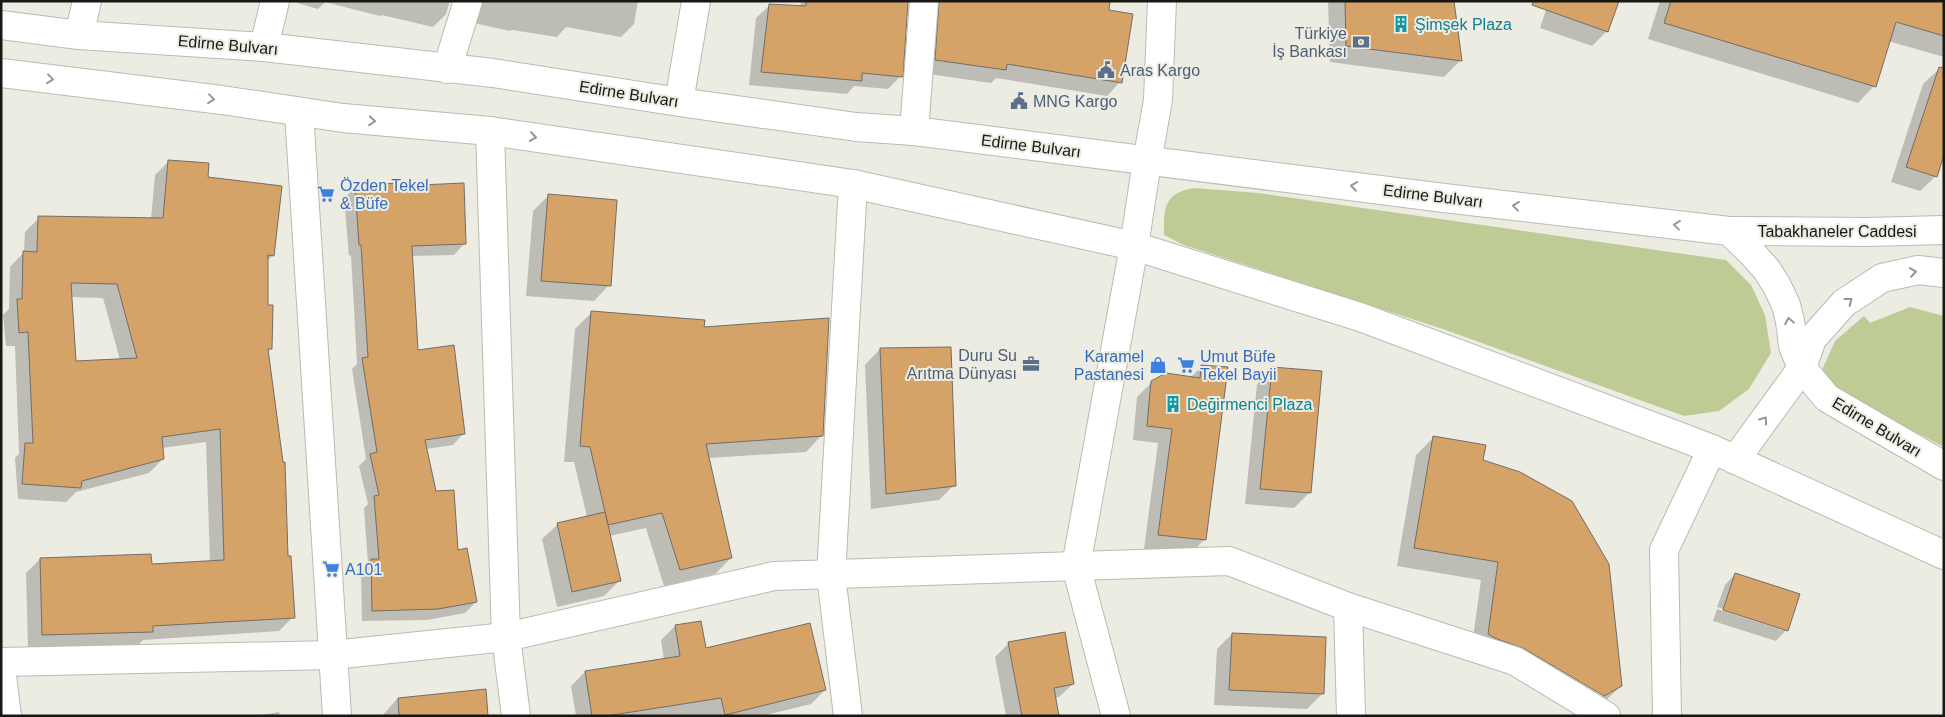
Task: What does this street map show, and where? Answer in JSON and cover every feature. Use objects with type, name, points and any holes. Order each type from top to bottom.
[{"type":"main road","points":[[79,36],[87,1]]},
{"type":"main road","points":[[264,47],[275,1]]},
{"type":"main road","points":[[448,69],[468,1]]},
{"type":"main road","points":[[679,102],[696,1]]},
{"type":"main road","points":[[914,131],[924,1]]},
{"type":"main road","points":[[1116,716],[1076,566],[1134,246],[1158,100],[1162,1]]},
{"type":"main road","name":"Edirne Bulvarı","points":[[1,25],[79,36],[264,47],[493,73],[856,127],[914,131],[1147,162],[1190,165],[1444,198],[1729,231],[1750,251],[1777,286],[1786,305],[1793,346],[1802,368],[1827,398],[1944,466]]},
{"type":"main road","points":[[1,73],[222,100],[343,118],[490,131],[853,184],[1134,246],[1360,317],[1724,454],[1944,555]]},
{"type":"main road","points":[[299,112],[337,716]]},
{"type":"main road","points":[[490,131],[506,637],[516,716]]},
{"type":"main road","points":[[848,716],[831,574],[853,184]]},
{"type":"main road","name":"Tabakhaneler Caddesi","points":[[1729,231],[1884,232],[1944,230]]},
{"type":"main road","points":[[1882,278],[1887,266],[1889,248],[1884,232]]},
{"type":"main road","points":[[1666,716],[1664,550],[1724,454],[1802,368],[1812,339],[1844,303],[1882,278],[1918,270],[1944,274]]},
{"type":"main road","points":[[1,662],[332,655],[506,637],[774,576],[1229,561],[1348,607],[1515,662],[1606,716]]},
{"type":"main road","points":[[1348,607],[1351,716]]},
{"type":"main road","points":[[1,668],[7,716]]},
{"type":"green space","points":[[1194,188],[1258,193],[1726,260],[1751,285],[1765,315],[1771,353],[1749,389],[1719,411],[1684,416],[1443,329],[1184,245],[1164,235],[1165,210],[1171,198],[1176,194]]},
{"type":"green space","points":[[1910,307],[1944,316],[1944,447],[1817,381],[1835,341],[1864,316],[1870,323]]},
{"type":"building","points":[[806,1],[908,1],[903,77],[862,73],[862,81],[761,72],[769,4],[806,6]]},
{"type":"building","points":[[939,1],[1110,1],[1109,10],[1133,14],[1122,83],[1007,64],[1006,70],[935,60]]},
{"type":"building","name":"Şimşek Plaza","points":[[1345,1],[1454,1],[1462,61],[1346,46]]},
{"type":"building","points":[[1533,1],[1619,1],[1608,32],[1532,5]]},
{"type":"building","points":[[1671,1],[1944,1],[1944,36],[1896,22],[1876,87],[1664,23]]},
{"type":"building","points":[[1939,67],[1944,68],[1944,155],[1937,177],[1906,167]]},
{"type":"building","points":[[168,160],[209,163],[208,177],[282,186],[274,256],[268,255],[268,305],[273,305],[272,349],[268,349],[283,462],[285,462],[288,556],[291,556],[295,618],[153,626],[153,632],[42,635],[40,558],[151,554],[152,564],[224,560],[220,429],[162,437],[164,459],[82,481],[81,488],[22,484],[25,443],[33,443],[28,332],[19,333],[17,299],[22,299],[23,251],[37,252],[38,216],[163,218]],"holes":[[[71,283],[117,284],[137,358],[76,361]]]},
{"type":"building","points":[[397,183],[397,186],[464,183],[466,244],[412,246],[418,350],[454,345],[465,434],[425,440],[436,491],[454,490],[458,550],[467,548],[477,602],[438,609],[372,611],[371,559],[379,559],[374,496],[379,495],[370,454],[377,452],[362,358],[368,357],[361,245],[359,245],[355,186]]},
{"type":"building","points":[[548,194],[617,200],[611,286],[541,281]]},
{"type":"building","points":[[591,311],[705,320],[704,327],[829,318],[823,436],[706,444],[732,558],[680,570],[662,513],[608,525],[590,447],[580,446]]},
{"type":"building","points":[[951,347],[956,486],[886,494],[880,348]]},
{"type":"building","points":[[1201,365],[1228,367],[1206,540],[1158,535],[1172,429],[1147,426],[1151,381],[1166,373],[1200,378]]},
{"type":"building","points":[[1272,367],[1322,371],[1311,493],[1260,489]]},
{"type":"building","points":[[1433,436],[1486,445],[1483,460],[1520,472],[1572,501],[1609,564],[1622,686],[1604,696],[1523,648],[1488,634],[1498,562],[1414,548]]},
{"type":"building","points":[[605,512],[621,581],[572,592],[557,523]]},
{"type":"building","points":[[1735,573],[1800,594],[1788,631],[1723,610]]},
{"type":"building","points":[[701,621],[706,648],[810,623],[826,690],[725,715],[721,698],[606,716],[592,716],[585,671],[680,656],[675,625]]},
{"type":"building","points":[[1065,632],[1074,684],[1054,688],[1059,716],[1022,716],[1008,642]]},
{"type":"building","points":[[1232,633],[1326,637],[1324,694],[1229,690]]},
{"type":"building","points":[[486,689],[488,716],[399,716],[398,698]]},
{"type":"place","name":"Şimşek Plaza","points":[[1401,24]]},
{"type":"place","name":"Türkiye İş Bankası","points":[[1361,42]]},
{"type":"place","name":"Aras Kargo","points":[[1106,70]]},
{"type":"place","name":"MNG Kargo","points":[[1019,101]]},
{"type":"place","name":"Özden Tekel & Büfe","points":[[326,194]]},
{"type":"place","name":"Duru Su Arıtma Dünyası","points":[[1031,364]]},
{"type":"place","name":"Karamel Pastanesi","points":[[1158,365]]},
{"type":"place","name":"Umut Büfe Tekel Bayii","points":[[1186,365]]},
{"type":"place","name":"Değirmenci Plaza","points":[[1173,404]]},
{"type":"place","name":"A101","points":[[331,569]]}]
